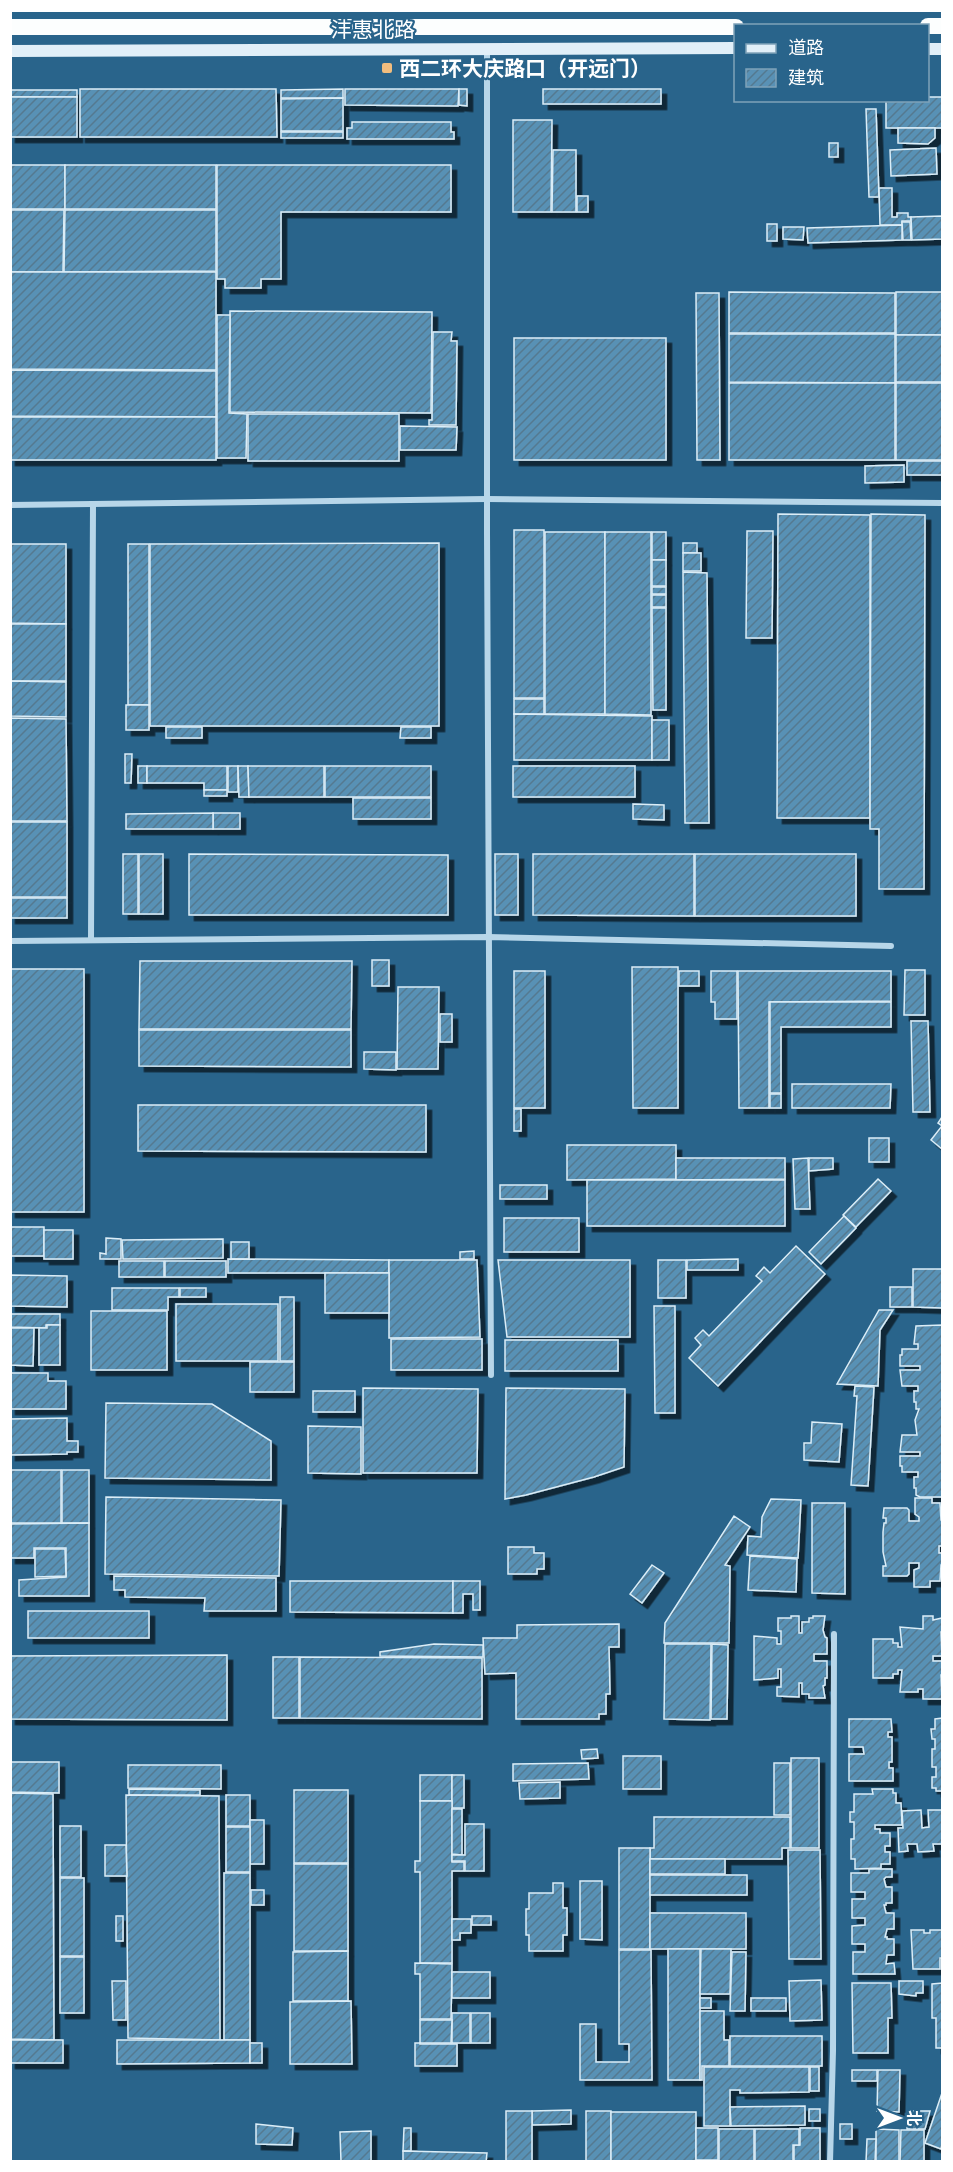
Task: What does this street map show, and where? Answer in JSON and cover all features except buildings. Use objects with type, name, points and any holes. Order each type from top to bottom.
[{"type":"highway","points":[[10,27],[734,27]]},
{"type":"main road","name":"沣惠北路","points":[[10,51],[734,48]]},
{"type":"street","points":[[487,49],[486,499],[491,1375]]},
{"type":"street","points":[[10,505],[486,499],[942,503]]},
{"type":"street","points":[[92,940],[93,504]]},
{"type":"street","points":[[10,941],[488,937],[891,946]]},
{"type":"street","points":[[830,2162],[833,2051],[834,1634]]},
{"type":"place","name":"西二环大庆路口（开远门）","points":[[387,68]]}]
